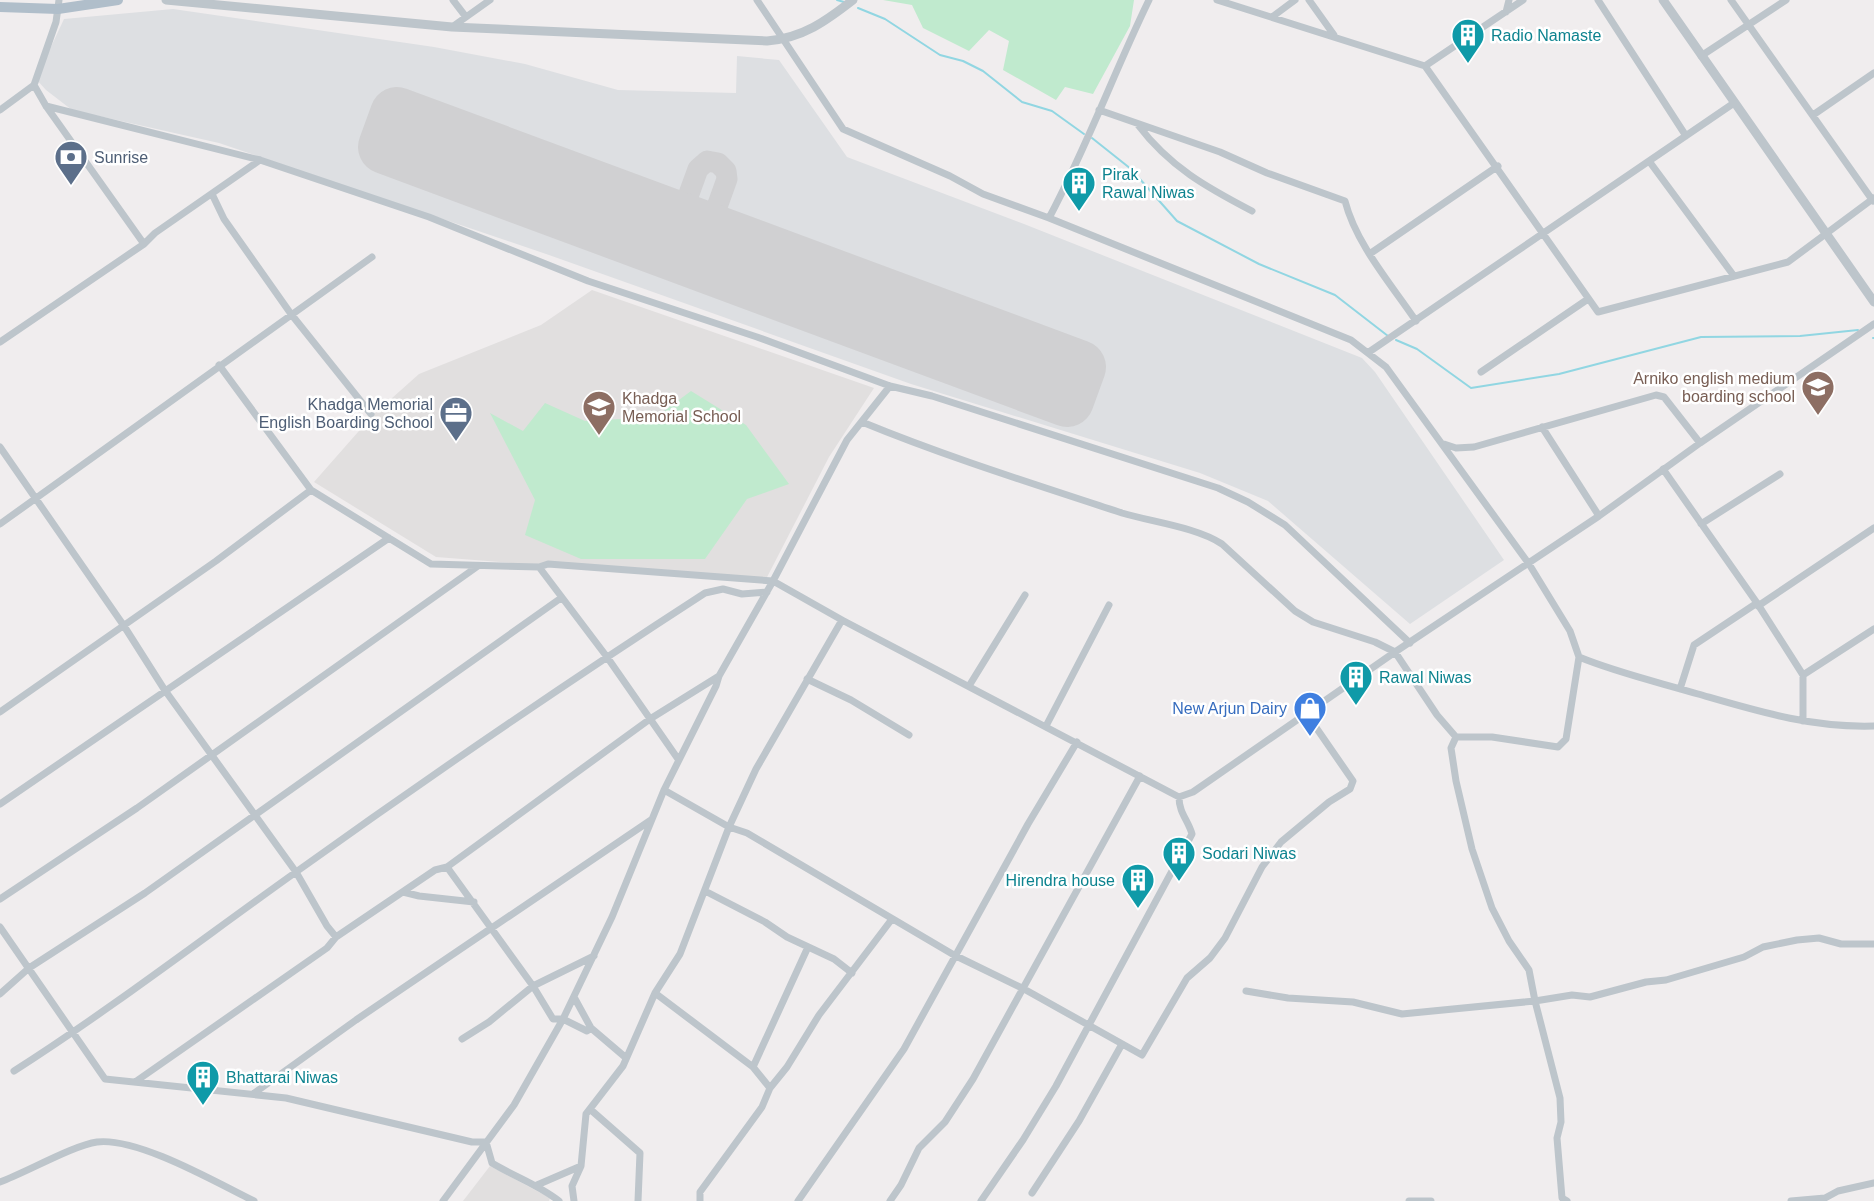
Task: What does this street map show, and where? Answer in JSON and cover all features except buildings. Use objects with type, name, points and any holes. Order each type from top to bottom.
[{"type":"main road","points":[[0,7],[118,0]]},
{"type":"street","points":[[166,0],[452,27],[767,41],[786,40],[814,28],[831,19],[849,3]]},
{"type":"street","points":[[453,0],[466,16]]},
{"type":"street","points":[[452,27],[490,0]]},
{"type":"street","points":[[757,0],[786,40],[843,129],[950,176],[983,194],[1049,218],[1350,340],[1369,352],[1386,368],[1444,444],[1529,564],[1570,632],[1579,657],[1566,739],[1558,747],[1492,737],[1456,737],[1437,715],[1395,652],[1375,642],[1313,622],[1295,611],[1222,544],[1211,537],[1156,524],[939,453],[862,422]]},
{"type":"street","points":[[1049,218],[1075,168],[1149,0]]},
{"type":"street","points":[[1217,0],[1334,35],[1425,66],[1498,166],[1598,312],[1788,262],[1873,200],[1731,0]]},
{"type":"street","points":[[1272,17],[1295,0]]},
{"type":"street","points":[[1309,0],[1334,35]]},
{"type":"street","points":[[1506,12],[1509,0]]},
{"type":"street","points":[[1425,66],[1523,0]]},
{"type":"street","points":[[1598,0],[1686,135]]},
{"type":"street","points":[[1663,0],[1874,302]]},
{"type":"street","points":[[1701,56],[1786,0]]},
{"type":"street","points":[[0,110],[34,85],[58,5]]},
{"type":"street","points":[[1813,115],[1874,73]]},
{"type":"street","points":[[34,85],[144,244]]},
{"type":"street","points":[[1369,352],[1734,103]]},
{"type":"street","points":[[46,105],[260,160],[429,217],[588,281],[757,337],[890,386],[932,396],[1179,474],[1248,502],[1285,525],[1410,643]]},
{"type":"street","points":[[1099,110],[1346,201],[1349,216],[1416,321]]},
{"type":"street","points":[[1137,123],[1177,166],[1207,189],[1252,211]]},
{"type":"street","points":[[0,342],[144,244],[155,233],[260,160]]},
{"type":"street","points":[[1649,161],[1734,276]]},
{"type":"street","points":[[1371,253],[1498,166]]},
{"type":"street","points":[[212,194],[224,219],[291,314],[371,414]]},
{"type":"street","points":[[0,524],[372,257]]},
{"type":"street","points":[[1481,372],[1588,299]]},
{"type":"street","points":[[219,365],[311,490],[431,564],[538,567],[548,564],[615,567],[773,581],[842,620],[1179,797],[1193,792],[1395,652],[1529,564],[1874,324]]},
{"type":"street","points":[[443,1201],[514,1105],[563,1019],[580,980],[594,956],[664,790],[716,686],[718,676],[773,581],[847,440],[890,386]]},
{"type":"street","points":[[1444,444],[1456,448],[1474,447],[1656,395],[1664,397],[1700,443]]},
{"type":"street","points":[[1542,427],[1599,516]]},
{"type":"street","points":[[0,447],[124,626],[164,689],[296,872],[327,926],[336,937]]},
{"type":"street","points":[[1663,469],[1803,675],[1803,721]]},
{"type":"street","points":[[1701,524],[1780,474]]},
{"type":"street","points":[[0,712],[124,626],[311,490]]},
{"type":"street","points":[[1680,689],[1694,645],[1874,528]]},
{"type":"street","points":[[0,804],[164,689],[389,538]]},
{"type":"street","points":[[0,900],[137,808],[478,566]]},
{"type":"street","points":[[538,567],[607,657],[678,759]]},
{"type":"street","points":[[14,1071],[73,1033],[296,872],[607,657],[713,589],[741,594],[766,592]]},
{"type":"street","points":[[969,686],[1025,595]]},
{"type":"street","points":[[0,994],[29,968],[145,893],[561,598]]},
{"type":"street","points":[[1046,726],[1109,605]]},
{"type":"street","points":[[574,1201],[572,1186],[581,1166],[586,1114],[623,1066],[655,993],[680,954],[729,827],[756,769],[842,620]]},
{"type":"street","points":[[1803,675],[1874,629]]},
{"type":"street","points":[[1579,657],[1639,679],[1803,721],[1834,727],[1874,726]]},
{"type":"street","points":[[135,1082],[327,948],[336,937],[435,870],[447,867],[650,719],[718,676]]},
{"type":"street","points":[[807,678],[909,735]]},
{"type":"street","points":[[664,790],[729,827],[747,833],[954,955],[1024,989],[1142,1055],[1187,978],[1210,958],[1225,938],[1262,867],[1281,842],[1329,802],[1350,789],[1353,782],[1306,713]]},
{"type":"street","points":[[1456,737],[1451,748],[1456,781],[1472,849],[1492,908],[1509,941],[1529,970],[1560,1098],[1561,1122],[1557,1138],[1563,1200]]},
{"type":"street","points":[[798,1201],[904,1049],[937,992],[954,955],[1050,785],[1077,742]]},
{"type":"street","points":[[890,1201],[919,1148],[945,1122],[973,1078],[1140,776]]},
{"type":"street","points":[[981,1201],[1023,1140],[1192,834],[1190,824],[1179,810],[1179,797]]},
{"type":"street","points":[[252,1095],[356,1020],[492,930],[651,820]]},
{"type":"street","points":[[447,867],[533,986],[553,1018],[563,1019],[587,1031],[591,1028]]},
{"type":"street","points":[[705,891],[834,959],[852,973]]},
{"type":"street","points":[[403,892],[474,902]]},
{"type":"street","points":[[700,1201],[700,1192],[762,1107],[770,1088],[787,1066],[819,1015],[892,919]]},
{"type":"street","points":[[0,927],[105,1079],[286,1098],[472,1142],[486,1142]]},
{"type":"street","points":[[1245,991],[1288,998],[1353,1002],[1402,1014],[1535,1001],[1572,995],[1590,997],[1646,982],[1666,980],[1744,957],[1763,947],[1797,940],[1819,938],[1841,945],[1874,944]]},
{"type":"street","points":[[753,1067],[808,947]]},
{"type":"street","points":[[462,1039],[489,1022],[533,986],[594,956]]},
{"type":"street","points":[[655,993],[753,1067],[770,1088]]},
{"type":"street","points":[[574,997],[591,1028],[625,1057]]},
{"type":"street","points":[[1032,1193],[1079,1121],[1122,1044]]},
{"type":"street","points":[[591,1110],[640,1153],[638,1201]]},
{"type":"street","points":[[0,1182],[97,1142],[120,1144],[165,1157],[254,1201]]},
{"type":"street","points":[[486,1142],[492,1163],[512,1176],[537,1185],[559,1201]]},
{"type":"street","points":[[537,1185],[581,1166]]},
{"type":"street","points":[[1791,1201],[1825,1198],[1838,1191],[1874,1183]]},
{"type":"street","points":[[1409,1201],[1431,1201]]},
{"type":"shaded area","points":[[173,9],[434,47],[525,64],[618,90],[736,93],[737,56],[779,60],[847,157],[1024,224],[1362,358],[1375,372],[1504,560],[1410,624],[1268,501],[1200,473],[911,384],[549,255],[219,143],[72,110],[46,90],[36,79],[64,19]]},
{"type":"shaded area","name":"Khadga Memorial School","points":[[592,290],[874,388],[829,457],[764,583],[436,557],[314,482],[373,415],[419,374],[541,325]]},
{"type":"shaded area","points":[[490,1166],[550,1198],[549,1201],[463,1201]]},
{"type":"green space","points":[[883,0],[1134,0],[1130,26],[1093,94],[1065,87],[1056,100],[1003,70],[1009,41],[989,30],[969,51],[923,28],[912,5]]},
{"type":"green space","points":[[691,391],[746,425],[789,484],[747,499],[705,559],[581,559],[525,535],[535,500],[490,413],[523,431],[545,403],[585,421],[656,417]]},
{"type":"waterway","points":[[837,0],[844,2]]},
{"type":"waterway","points":[[858,8],[885,19],[940,55],[963,61],[983,71],[1022,102],[1052,111],[1084,134]]},
{"type":"waterway","points":[[1092,138],[1131,169],[1177,221],[1259,264],[1335,295],[1388,336]]},
{"type":"waterway","points":[[1396,340],[1417,349],[1471,388],[1559,374],[1701,337],[1800,336],[1858,330]]},
{"type":"taxiway","points":[[674,235],[698,169],[707,161],[718,163],[726,171],[727,179],[703,246]]},
{"type":"runway","points":[[397,114],[1079,367],[1067,400],[385,147],[397,114]]},
{"type":"place","name":"Radio Namaste","points":[[1468,64]]},
{"type":"place","name":"Sunrise","points":[[71,186]]},
{"type":"place","name":"Pirak Rawal Niwas","points":[[1079,212]]},
{"type":"place","name":"Arniko english medium boarding school","points":[[1818,416]]},
{"type":"place","name":"Khadga Memorial School","points":[[599,436]]},
{"type":"place","name":"Khadga Memorial English Boarding School","points":[[456,442]]},
{"type":"place","name":"Rawal Niwas","points":[[1356,706]]},
{"type":"place","name":"New Arjun Dairy","points":[[1310,737]]},
{"type":"place","name":"Sodari Niwas","points":[[1179,882]]},
{"type":"place","name":"Hirendra house","points":[[1138,909]]},
{"type":"place","name":"Bhattarai Niwas","points":[[203,1106]]}]
